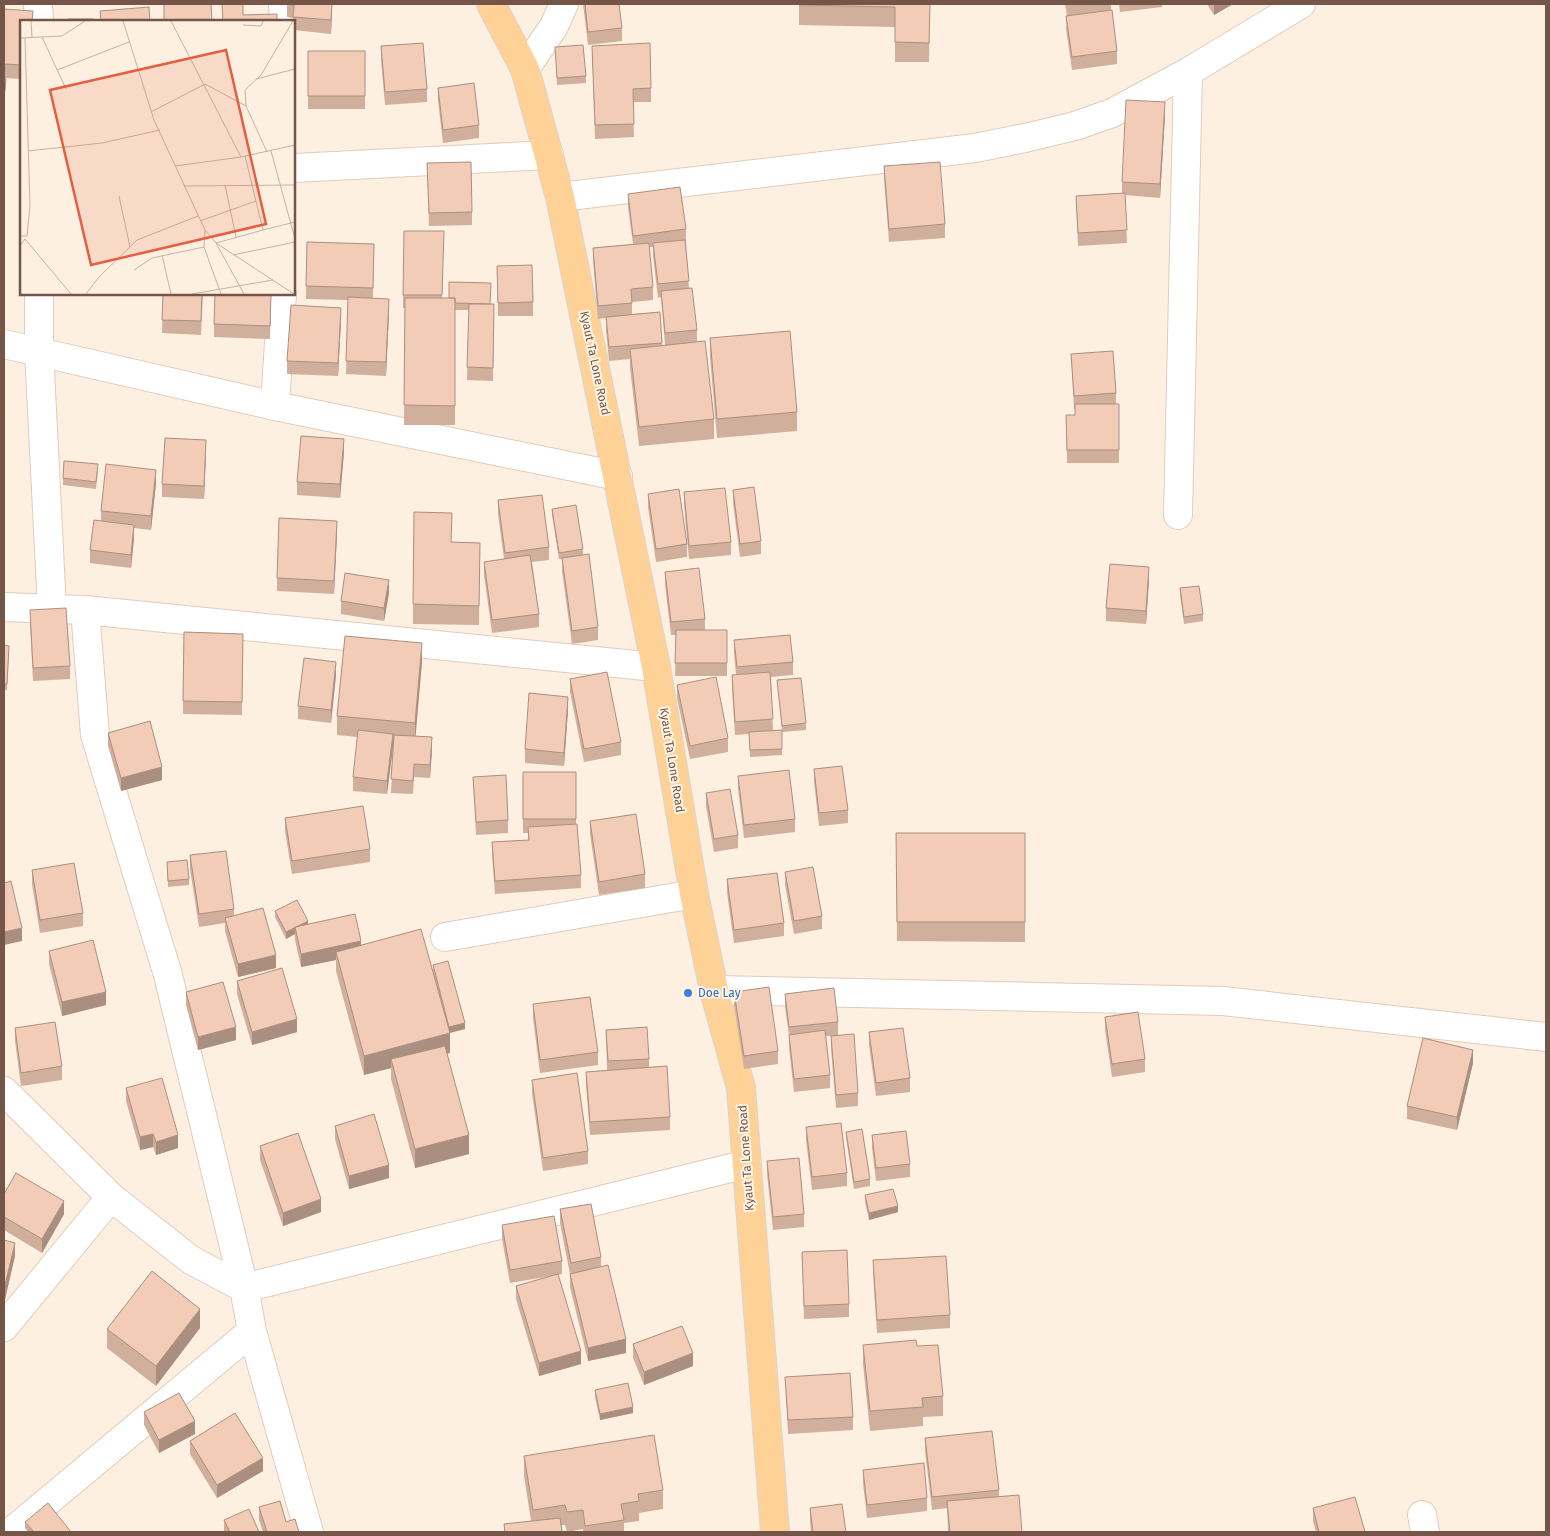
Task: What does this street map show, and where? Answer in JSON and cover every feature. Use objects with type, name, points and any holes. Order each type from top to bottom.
[{"type":"main road","name":"Kyaut Ta Lone Road","points":[[491,4],[525,69],[560,197],[656,667],[694,894],[714,990],[741,1088],[775,1532]]},
{"type":"street","points":[[38,4],[38,20]]},
{"type":"street","points":[[284,4],[284,20]]},
{"type":"street","points":[[525,69],[554,26],[564,4]]},
{"type":"street","points":[[560,197],[975,148],[1075,126],[1112,113],[1188,72],[1302,4]]},
{"type":"street","points":[[1178,515],[1188,72]]},
{"type":"street","points":[[295,168],[549,155]]},
{"type":"street","points":[[39,295],[39,351],[52,609]]},
{"type":"street","points":[[276,406],[282,295]]},
{"type":"street","points":[[4,344],[276,406],[618,476]]},
{"type":"street","points":[[4,607],[85,610],[656,667]]},
{"type":"street","points":[[85,610],[95,735],[168,975],[244,1288],[252,1331],[309,1532]]},
{"type":"street","points":[[445,937],[694,894]]},
{"type":"street","points":[[714,990],[1223,1001],[1546,1037]]},
{"type":"street","points":[[4,1091],[111,1197],[192,1260],[244,1288],[747,1164]]},
{"type":"street","points":[[4,1327],[111,1197]]},
{"type":"street","points":[[11,1532],[252,1331]]},
{"type":"building","points":[[164,4],[211,4],[212,20],[164,20]]},
{"type":"building","points":[[222,4],[243,4],[243,15],[277,14],[277,20],[223,20]]},
{"type":"building","points":[[287,4],[332,4],[331,20],[293,17],[294,5]]},
{"type":"building","points":[[585,4],[619,4],[622,28],[588,32]]},
{"type":"building","points":[[799,4],[930,4],[929,43],[895,42],[895,7]]},
{"type":"building","points":[[149,7],[150,20],[101,20],[100,11]]},
{"type":"building","points":[[4,9],[33,11],[32,20],[20,20],[20,65],[4,64]]},
{"type":"building","points":[[1112,10],[1117,51],[1072,57],[1066,16]]},
{"type":"building","points":[[68,19],[93,19],[93,20]]},
{"type":"building","points":[[423,43],[427,89],[385,92],[381,46]]},
{"type":"building","points":[[650,43],[651,88],[633,89],[634,124],[595,125],[592,46]]},
{"type":"building","points":[[583,45],[586,76],[557,78],[555,47]]},
{"type":"building","points":[[308,51],[365,51],[365,96],[308,96]]},
{"type":"building","points":[[4,78],[6,79],[4,94]]},
{"type":"building","points":[[474,83],[479,125],[443,130],[438,88]]},
{"type":"building","points":[[1126,100],[1165,102],[1160,184],[1122,182]]},
{"type":"building","points":[[471,162],[472,212],[429,213],[427,163]]},
{"type":"building","points":[[940,162],[945,224],[889,229],[884,166]]},
{"type":"building","points":[[680,187],[686,229],[633,236],[628,194]]},
{"type":"building","points":[[1125,193],[1127,230],[1078,233],[1076,196]]},
{"type":"building","points":[[404,231],[444,231],[442,295],[403,295]]},
{"type":"building","points":[[685,240],[689,281],[658,284],[653,243]]},
{"type":"building","points":[[307,242],[374,244],[373,288],[306,286]]},
{"type":"building","points":[[649,243],[653,287],[631,289],[632,303],[598,306],[593,248]]},
{"type":"building","points":[[532,265],[533,302],[498,303],[497,266]]},
{"type":"building","points":[[449,282],[491,283],[490,304],[455,303],[455,298],[449,298]]},
{"type":"building","points":[[692,288],[697,330],[665,333],[661,291]]},
{"type":"building","points":[[163,295],[202,295],[201,321],[162,320]]},
{"type":"building","points":[[215,295],[271,295],[270,326],[214,324]]},
{"type":"building","points":[[348,297],[389,299],[386,362],[346,361]]},
{"type":"building","points":[[405,298],[455,298],[455,406],[404,405]]},
{"type":"building","points":[[469,304],[494,304],[493,368],[467,367]]},
{"type":"building","points":[[291,305],[341,308],[338,363],[287,361]]},
{"type":"building","points":[[660,312],[662,343],[609,347],[606,317]]},
{"type":"building","points":[[790,331],[797,412],[717,419],[710,338]]},
{"type":"building","points":[[705,341],[714,419],[639,427],[630,349]]},
{"type":"building","points":[[1113,351],[1116,393],[1074,396],[1071,354]]},
{"type":"building","points":[[1075,404],[1119,404],[1119,450],[1067,450],[1066,415],[1075,415]]},
{"type":"building","points":[[301,436],[344,439],[340,484],[297,482]]},
{"type":"building","points":[[165,438],[206,440],[204,486],[162,484]]},
{"type":"building","points":[[64,461],[98,464],[96,482],[63,478]]},
{"type":"building","points":[[106,464],[156,470],[151,516],[101,511]]},
{"type":"building","points":[[754,487],[761,541],[740,544],[733,490]]},
{"type":"building","points":[[725,488],[731,542],[689,546],[684,492]]},
{"type":"building","points":[[679,489],[687,544],[656,549],[648,494]]},
{"type":"building","points":[[542,495],[549,547],[505,553],[498,500]]},
{"type":"building","points":[[576,505],[583,549],[559,553],[552,509]]},
{"type":"building","points":[[414,512],[452,513],[451,542],[480,543],[479,606],[413,604]]},
{"type":"building","points":[[279,518],[337,521],[334,581],[277,578]]},
{"type":"building","points":[[94,520],[134,525],[131,555],[90,550]]},
{"type":"building","points":[[589,554],[598,627],[572,631],[562,558]]},
{"type":"building","points":[[530,555],[539,614],[492,620],[484,562]]},
{"type":"building","points":[[1110,564],[1149,567],[1146,611],[1106,608]]},
{"type":"building","points":[[699,568],[705,619],[671,622],[665,572]]},
{"type":"building","points":[[345,573],[389,580],[384,608],[341,601]]},
{"type":"building","points":[[1199,586],[1203,614],[1184,617],[1180,588]]},
{"type":"building","points":[[66,608],[70,666],[33,668],[30,610]]},
{"type":"building","points":[[676,630],[727,630],[727,663],[675,663]]},
{"type":"building","points":[[184,632],[243,634],[242,702],[183,701]]},
{"type":"building","points":[[790,635],[793,662],[737,667],[734,640]]},
{"type":"building","points":[[345,636],[422,643],[415,723],[337,716]]},
{"type":"building","points":[[4,645],[9,646],[7,684],[4,684]]},
{"type":"building","points":[[304,658],[336,662],[331,710],[298,706]]},
{"type":"building","points":[[607,672],[621,742],[584,749],[570,679]]},
{"type":"building","points":[[770,672],[773,719],[735,722],[732,675]]},
{"type":"building","points":[[716,677],[728,738],[690,746],[677,685]]},
{"type":"building","points":[[801,678],[806,723],[782,726],[777,680]]},
{"type":"building","points":[[529,693],[568,697],[564,753],[525,749]]},
{"type":"building","points":[[150,721],[162,767],[121,778],[108,733]]},
{"type":"building","points":[[358,730],[393,734],[387,781],[353,777]]},
{"type":"building","points":[[782,730],[782,749],[750,750],[749,732]]},
{"type":"building","points":[[394,735],[432,737],[430,765],[414,764],[413,781],[391,779]]},
{"type":"building","points":[[842,766],[848,810],[819,813],[814,769]]},
{"type":"building","points":[[789,770],[795,819],[744,825],[738,776]]},
{"type":"building","points":[[523,772],[576,772],[576,819],[523,819]]},
{"type":"building","points":[[506,775],[508,820],[476,822],[473,777]]},
{"type":"building","points":[[730,789],[738,835],[714,839],[706,793]]},
{"type":"building","points":[[363,806],[370,849],[292,861],[285,818]]},
{"type":"building","points":[[636,814],[645,874],[599,882],[590,821]]},
{"type":"building","points":[[577,824],[581,875],[495,881],[492,842],[529,840],[528,827]]},
{"type":"building","points":[[896,833],[1025,833],[1025,922],[897,922]]},
{"type":"building","points":[[226,851],[234,909],[199,914],[190,855]]},
{"type":"building","points":[[187,860],[189,879],[168,881],[167,862]]},
{"type":"building","points":[[74,863],[83,913],[40,920],[32,870]]},
{"type":"building","points":[[813,867],[822,916],[794,921],[785,872]]},
{"type":"building","points":[[777,873],[784,923],[734,930],[727,879]]},
{"type":"building","points":[[11,881],[22,928],[4,932],[4,883]]},
{"type":"building","points":[[297,900],[308,921],[286,932],[275,911]]},
{"type":"building","points":[[263,908],[276,955],[238,964],[225,918]]},
{"type":"building","points":[[355,914],[361,941],[301,954],[295,927]]},
{"type":"building","points":[[421,929],[450,1033],[364,1056],[336,952]]},
{"type":"building","points":[[93,940],[106,992],[62,1002],[49,951]]},
{"type":"building","points":[[448,961],[465,1023],[449,1027],[433,965]]},
{"type":"building","points":[[282,968],[297,1019],[252,1032],[237,981]]},
{"type":"building","points":[[223,982],[236,1027],[198,1037],[186,992]]},
{"type":"building","points":[[769,987],[778,1051],[744,1056],[734,992]]},
{"type":"building","points":[[834,988],[838,1022],[789,1027],[785,994]]},
{"type":"building","points":[[590,997],[598,1052],[540,1060],[533,1004]]},
{"type":"building","points":[[1138,1012],[1145,1059],[1112,1064],[1105,1017]]},
{"type":"building","points":[[55,1022],[62,1066],[21,1073],[15,1028]]},
{"type":"building","points":[[647,1027],[649,1059],[608,1061],[606,1030]]},
{"type":"building","points":[[903,1028],[910,1078],[876,1083],[869,1032]]},
{"type":"building","points":[[825,1030],[830,1075],[794,1079],[789,1035]]},
{"type":"building","points":[[854,1034],[858,1093],[836,1095],[831,1036]]},
{"type":"building","points":[[1423,1038],[1473,1050],[1457,1117],[1407,1106]]},
{"type":"building","points":[[445,1046],[469,1135],[415,1149],[391,1059]]},
{"type":"building","points":[[667,1066],[670,1117],[590,1122],[586,1072]]},
{"type":"building","points":[[577,1073],[588,1151],[543,1158],[532,1080]]},
{"type":"building","points":[[162,1078],[178,1135],[156,1142],[153,1134],[140,1137],[126,1088]]},
{"type":"building","points":[[374,1114],[389,1165],[349,1176],[335,1126]]},
{"type":"building","points":[[841,1123],[847,1173],[812,1177],[806,1127]]},
{"type":"building","points":[[862,1129],[870,1179],[854,1182],[846,1132]]},
{"type":"building","points":[[906,1131],[910,1164],[876,1168],[872,1135]]},
{"type":"building","points":[[298,1133],[321,1199],[283,1213],[260,1146]]},
{"type":"building","points":[[799,1158],[804,1214],[773,1217],[767,1161]]},
{"type":"building","points":[[16,1173],[64,1201],[42,1239],[4,1217],[4,1194]]},
{"type":"building","points":[[893,1189],[898,1206],[869,1213],[865,1195]]},
{"type":"building","points":[[591,1204],[601,1257],[571,1263],[560,1209]]},
{"type":"building","points":[[554,1216],[562,1261],[510,1270],[502,1225]]},
{"type":"building","points":[[4,1240],[15,1243],[5,1285],[4,1285]]},
{"type":"building","points":[[847,1250],[849,1304],[804,1306],[802,1252]]},
{"type":"building","points":[[946,1256],[950,1315],[877,1320],[873,1260]]},
{"type":"building","points":[[608,1265],[626,1339],[588,1348],[570,1274]]},
{"type":"building","points":[[152,1271],[200,1309],[156,1366],[107,1329]]},
{"type":"building","points":[[558,1274],[581,1351],[539,1363],[516,1286]]},
{"type":"building","points":[[682,1326],[693,1353],[644,1372],[633,1344]]},
{"type":"building","points":[[916,1340],[917,1346],[938,1345],[943,1396],[922,1398],[923,1407],[870,1411],[863,1345]]},
{"type":"building","points":[[850,1373],[853,1417],[788,1420],[785,1377]]},
{"type":"building","points":[[628,1383],[633,1407],[600,1414],[595,1390]]},
{"type":"building","points":[[179,1393],[195,1421],[159,1440],[144,1412]]},
{"type":"building","points":[[235,1413],[263,1458],[217,1485],[190,1441]]},
{"type":"building","points":[[992,1431],[999,1490],[932,1497],[925,1438]]},
{"type":"building","points":[[654,1435],[663,1490],[638,1494],[639,1501],[621,1504],[624,1520],[585,1526],[583,1510],[567,1512],[565,1505],[533,1510],[524,1456]]},
{"type":"building","points":[[924,1463],[927,1498],[867,1505],[863,1470]]},
{"type":"building","points":[[1019,1495],[1022,1532],[950,1532],[947,1501]]},
{"type":"building","points":[[1355,1497],[1365,1532],[1319,1532],[1313,1508]]},
{"type":"building","points":[[280,1501],[286,1522],[295,1519],[299,1532],[267,1532],[259,1507]]},
{"type":"building","points":[[48,1503],[71,1532],[34,1532],[25,1522]]},
{"type":"building","points":[[842,1504],[846,1532],[813,1532],[810,1508]]},
{"type":"building","points":[[249,1509],[259,1532],[230,1532],[224,1520]]},
{"type":"building","points":[[560,1518],[562,1532],[505,1532],[504,1524]]},
{"type":"place","name":"Doe Lay","points":[[688,993]]}]
